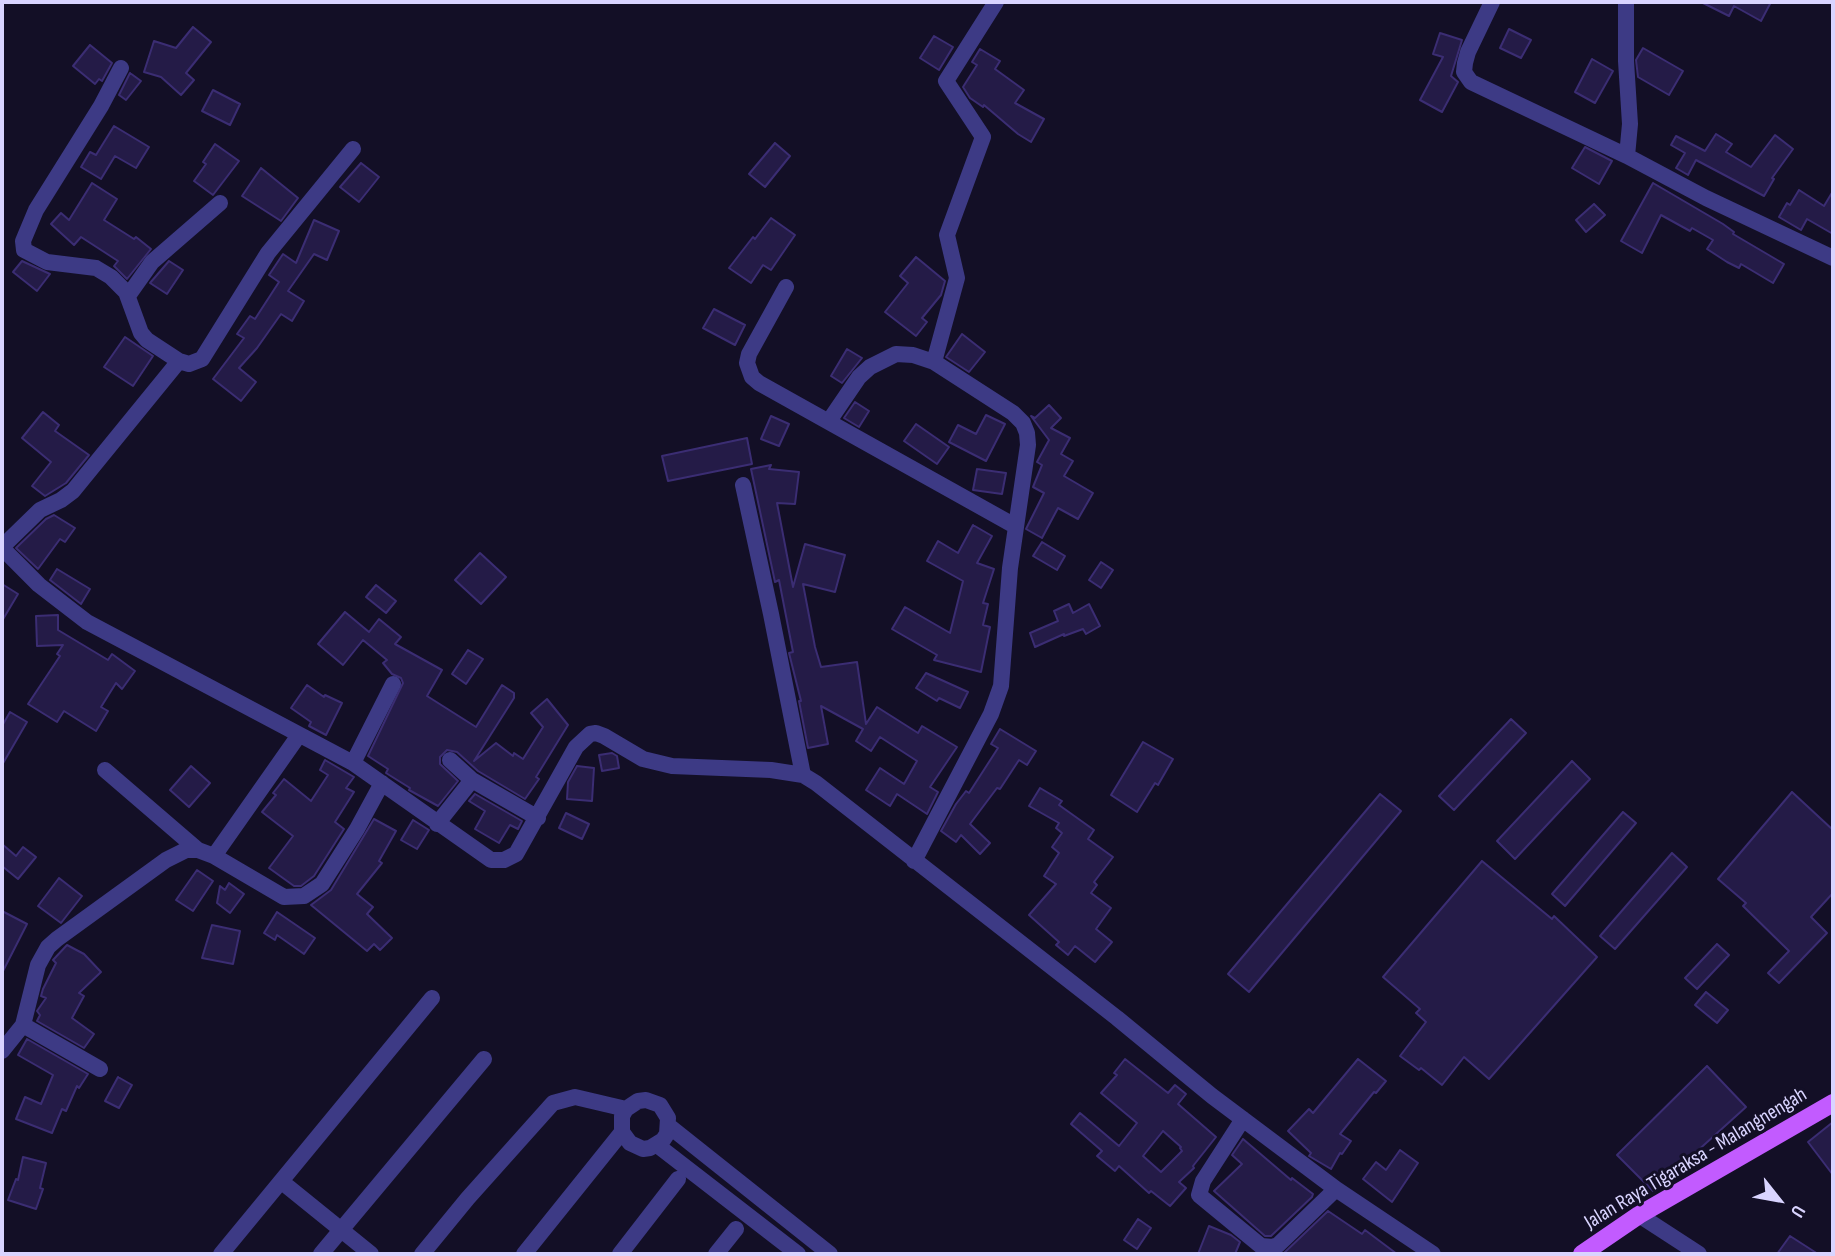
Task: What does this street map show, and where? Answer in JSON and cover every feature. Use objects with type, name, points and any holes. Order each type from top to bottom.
[{"type":"main road","name":"Jalan Raya Tigaraksa - Malangnengah","points":[[1582,1254],[1639,1215],[1833,1104]]},
{"type":"street","points":[[934,362],[957,278],[947,235],[983,136],[946,81],[996,2]]},
{"type":"street","points":[[1492,2],[1468,52],[1464,72],[1471,82],[1833,258]]},
{"type":"street","points":[[1626,2],[1630,124],[1627,156]]},
{"type":"street","points":[[121,68],[36,209],[23,241],[24,250],[47,262],[96,268],[111,277],[128,296],[141,333],[179,361],[189,364],[202,359],[268,253],[353,149]]},
{"type":"street","points":[[128,296],[152,262],[220,203]]},
{"type":"street","points":[[786,287],[749,354],[748,371],[759,383],[1016,526]]},
{"type":"street","points":[[828,421],[859,377],[881,360],[896,354],[913,355],[934,362],[1013,413],[1023,423],[1028,446],[1010,568],[1001,686],[976,744],[914,861]]},
{"type":"street","points":[[179,361],[73,491],[40,510],[2,547],[39,585],[87,622],[353,764],[491,860],[512,858],[516,854],[576,747],[590,734],[604,736],[643,759],[664,764],[803,775],[1118,1018],[1212,1096],[1336,1189],[1433,1254]]},
{"type":"street","points":[[743,485],[803,775]]},
{"type":"street","points":[[353,764],[393,684]]},
{"type":"street","points":[[206,853],[299,735]]},
{"type":"street","points":[[450,760],[472,780],[538,818]]},
{"type":"street","points":[[105,771],[206,853],[284,897],[304,896],[322,884],[382,783]]},
{"type":"street","points":[[438,824],[472,780]]},
{"type":"street","points":[[2,1051],[23,1026],[38,965],[48,947],[176,853],[186,850],[206,853]]},
{"type":"street","points":[[220,1254],[432,998]]},
{"type":"street","points":[[23,1026],[100,1069]]},
{"type":"street","points":[[321,1254],[484,1059]]},
{"type":"street","points":[[422,1254],[553,1103],[575,1097],[626,1109]]},
{"type":"street","points":[[638,1101],[654,1102],[666,1111],[669,1126],[667,1134],[657,1145],[650,1148],[636,1147],[622,1132],[621,1124],[626,1109],[638,1101]]},
{"type":"street","points":[[1243,1119],[1203,1181],[1199,1195],[1261,1246],[1278,1245],[1336,1189]]},
{"type":"street","points":[[669,1126],[830,1254]]},
{"type":"street","points":[[524,1254],[622,1132]]},
{"type":"street","points":[[657,1145],[798,1254]]},
{"type":"street","points":[[620,1254],[677,1180]]},
{"type":"street","points":[[282,1182],[372,1254]]},
{"type":"street","points":[[1639,1215],[1699,1254]]},
{"type":"street","points":[[716,1254],[736,1229]]},
{"type":"building","points":[[1701,2],[1771,2],[1761,21],[1734,6],[1729,16]]},
{"type":"building","points":[[193,27],[211,42],[186,73],[194,80],[181,95],[161,77],[144,72],[154,41],[176,48]]},
{"type":"building","points":[[1509,29],[1531,40],[1521,58],[1500,48]]},
{"type":"building","points":[[1440,33],[1462,40],[1451,76],[1458,82],[1442,112],[1420,100],[1443,57],[1433,54]]},
{"type":"building","points":[[934,36],[953,47],[939,70],[920,58]]},
{"type":"building","points":[[90,45],[112,63],[102,81],[99,79],[95,84],[73,66]]},
{"type":"building","points":[[1643,48],[1683,71],[1669,95],[1638,77],[1636,60]]},
{"type":"building","points":[[980,49],[1000,61],[995,69],[1024,90],[1015,103],[1044,119],[1031,142],[984,105],[983,107],[970,98],[963,87],[977,65],[972,62]]},
{"type":"building","points":[[1592,59],[1613,71],[1595,103],[1575,92]]},
{"type":"building","points":[[130,73],[141,81],[126,100],[119,95]]},
{"type":"building","points":[[213,90],[240,104],[230,125],[202,111]]},
{"type":"building","points":[[114,126],[149,147],[136,168],[115,156],[101,179],[81,167],[90,152],[96,155]]},
{"type":"building","points":[[1716,134],[1732,144],[1726,152],[1751,167],[1775,135],[1793,149],[1772,178],[1774,179],[1764,196],[1696,160],[1688,175],[1676,168],[1685,153],[1671,145],[1676,136],[1705,151]]},
{"type":"building","points":[[775,143],[790,156],[765,187],[749,174]]},
{"type":"building","points":[[215,144],[239,161],[213,195],[194,181]]},
{"type":"building","points":[[1585,147],[1612,161],[1599,184],[1572,168]]},
{"type":"building","points":[[361,163],[379,177],[359,202],[340,187]]},
{"type":"building","points":[[261,168],[298,198],[281,221],[242,196]]},
{"type":"building","points":[[92,183],[117,199],[104,220],[134,239],[136,237],[151,249],[127,279],[114,266],[118,261],[81,237],[74,245],[51,224],[61,213],[69,220]]},
{"type":"building","points":[[1653,183],[1784,264],[1773,283],[1741,264],[1739,268],[1727,262],[1707,249],[1713,240],[1661,215],[1642,253],[1621,241]]},
{"type":"building","points":[[1799,190],[1824,206],[1833,191],[1833,234],[1807,219],[1801,230],[1779,217]]},
{"type":"building","points":[[1594,204],[1605,215],[1586,232],[1576,220]]},
{"type":"building","points":[[771,218],[795,235],[771,270],[763,265],[751,283],[729,268]]},
{"type":"building","points":[[314,220],[339,231],[327,260],[314,254],[288,291],[304,301],[292,321],[281,314],[239,368],[256,382],[241,401],[213,379],[244,338],[237,334],[250,316],[255,319],[279,282],[269,275],[283,254],[296,263]]},
{"type":"building","points":[[916,257],[945,281],[941,295],[922,318],[927,322],[916,336],[885,312],[908,283],[900,276]]},
{"type":"building","points":[[22,261],[50,274],[37,291],[13,272]]},
{"type":"building","points":[[169,261],[183,270],[167,294],[150,283]]},
{"type":"building","points":[[714,309],[745,325],[735,345],[703,328]]},
{"type":"building","points":[[962,334],[985,352],[969,372],[946,357]]},
{"type":"building","points":[[125,337],[153,356],[133,386],[104,367]]},
{"type":"building","points":[[847,349],[862,358],[842,383],[831,376]]},
{"type":"building","points":[[855,402],[869,411],[859,427],[844,418]]},
{"type":"building","points":[[1049,405],[1061,418],[1051,428],[1070,438],[1061,454],[1073,461],[1064,476],[1093,493],[1078,519],[1058,508],[1042,538],[1026,529],[1044,493],[1033,487],[1042,465],[1037,462],[1049,440],[1031,416],[1035,418]]},
{"type":"building","points":[[43,412],[59,425],[55,431],[89,455],[66,483],[45,496],[32,486],[51,462],[22,438]]},
{"type":"building","points":[[986,415],[1005,424],[986,461],[949,442],[958,425],[976,434]]},
{"type":"building","points":[[771,416],[789,424],[779,446],[761,439]]},
{"type":"building","points":[[916,424],[949,447],[937,464],[904,441]]},
{"type":"building","points":[[747,438],[752,464],[668,481],[662,456]]},
{"type":"building","points":[[771,465],[769,469],[799,472],[795,504],[777,503],[793,587],[805,544],[845,555],[835,592],[803,584],[821,667],[857,662],[866,724],[877,707],[918,733],[922,726],[957,747],[930,787],[938,792],[927,814],[897,794],[890,806],[866,790],[880,768],[904,784],[917,761],[880,737],[871,751],[856,741],[863,729],[821,706],[828,744],[808,748],[801,701],[789,653],[793,652],[779,580],[775,582],[751,469]]},
{"type":"building","points":[[977,469],[1006,473],[1002,494],[973,490]]},
{"type":"building","points":[[54,515],[75,528],[65,542],[60,539],[38,569],[16,548],[46,519]]},
{"type":"building","points":[[973,525],[992,536],[977,563],[994,569],[983,603],[988,604],[983,625],[990,627],[981,672],[934,660],[937,655],[892,629],[905,607],[950,633],[963,581],[927,561],[938,541],[958,553]]},
{"type":"building","points":[[1042,542],[1065,556],[1057,570],[1033,556]]},
{"type":"building","points":[[480,553],[506,577],[481,604],[455,580]]},
{"type":"building","points":[[1101,562],[1113,570],[1101,588],[1089,580]]},
{"type":"building","points":[[57,569],[90,589],[81,604],[50,580]]},
{"type":"building","points":[[2,584],[18,594],[2,621]]},
{"type":"building","points":[[376,585],[396,601],[386,613],[366,597]]},
{"type":"building","points":[[1069,604],[1073,613],[1089,604],[1100,626],[1086,634],[1083,629],[1064,634],[1035,647],[1030,633],[1058,621],[1054,611]]},
{"type":"building","points":[[345,612],[369,632],[379,619],[401,637],[395,644],[442,670],[427,696],[476,727],[502,685],[514,693],[514,698],[474,761],[496,743],[513,756],[514,753],[523,759],[543,727],[531,713],[547,699],[568,725],[525,799],[478,771],[457,752],[447,750],[440,757],[440,764],[458,781],[438,806],[409,790],[410,788],[386,773],[388,769],[368,756],[403,683],[401,678],[392,674],[383,663],[387,660],[363,640],[343,665],[318,644]]},
{"type":"building","points":[[58,615],[58,630],[108,660],[112,654],[135,671],[122,689],[116,683],[101,707],[108,711],[96,731],[64,711],[57,722],[28,704],[60,656],[57,654],[63,645],[37,646],[36,616]]},
{"type":"building","points":[[468,650],[483,659],[466,684],[452,674]]},
{"type":"building","points":[[926,673],[968,692],[960,708],[939,698],[937,701],[916,688]]},
{"type":"building","points":[[307,685],[324,697],[325,695],[342,703],[326,735],[309,726],[311,722],[291,708]]},
{"type":"building","points":[[10,712],[27,722],[2,765],[2,726]]},
{"type":"building","points":[[1511,719],[1526,733],[1454,810],[1439,796]]},
{"type":"building","points":[[1000,729],[1036,751],[1027,765],[1019,760],[1000,789],[997,788],[970,824],[990,843],[980,854],[961,835],[956,842],[941,831],[956,804],[966,791],[969,793],[998,748],[991,744]]},
{"type":"building","points":[[1143,742],[1173,759],[1158,785],[1155,783],[1137,812],[1111,795]]},
{"type":"building","points":[[612,753],[617,756],[619,768],[602,771],[599,755]]},
{"type":"building","points":[[325,760],[354,777],[346,788],[354,792],[335,822],[344,829],[314,876],[301,886],[294,886],[269,868],[293,836],[262,812],[276,795],[273,793],[284,779],[311,801],[328,775],[320,770]]},
{"type":"building","points":[[1572,761],[1590,779],[1515,859],[1497,841]]},
{"type":"building","points":[[191,766],[210,783],[189,807],[170,790]]},
{"type":"building","points":[[577,766],[594,768],[592,801],[567,799],[568,782]]},
{"type":"building","points":[[1040,788],[1062,801],[1059,805],[1094,830],[1088,839],[1113,857],[1094,882],[1097,885],[1091,893],[1111,908],[1096,929],[1112,942],[1095,962],[1075,946],[1068,955],[1056,945],[1059,942],[1029,915],[1056,884],[1044,876],[1059,853],[1052,847],[1062,833],[1056,828],[1059,823],[1029,806]]},
{"type":"building","points":[[1792,792],[1833,830],[1833,893],[1811,917],[1827,933],[1779,983],[1768,973],[1789,951],[1743,906],[1746,903],[1718,879]]},
{"type":"building","points":[[475,794],[522,821],[518,829],[510,825],[499,843],[475,829],[485,811],[469,801]]},
{"type":"building","points":[[1380,794],[1401,811],[1249,992],[1228,974]]},
{"type":"building","points":[[1623,812],[1636,823],[1565,906],[1552,894]]},
{"type":"building","points":[[566,813],[589,824],[582,839],[559,828]]},
{"type":"building","points":[[374,819],[396,831],[379,861],[382,863],[357,894],[373,907],[367,914],[392,938],[380,950],[374,944],[367,951],[311,905],[331,890]]},
{"type":"building","points":[[413,820],[429,830],[417,849],[401,840]]},
{"type":"building","points":[[2,844],[16,856],[23,847],[36,857],[18,879],[2,866]]},
{"type":"building","points":[[1672,853],[1687,867],[1615,949],[1600,936]]},
{"type":"building","points":[[1482,861],[1552,919],[1554,916],[1597,957],[1489,1079],[1464,1057],[1442,1085],[1400,1056],[1426,1022],[1416,1013],[1420,1009],[1383,977]]},
{"type":"building","points":[[197,870],[213,881],[193,911],[176,900]]},
{"type":"building","points":[[59,878],[82,896],[61,923],[38,906]]},
{"type":"building","points":[[229,883],[244,894],[230,913],[217,903],[220,886],[225,890]]},
{"type":"building","points":[[2,911],[27,924],[2,973]]},
{"type":"building","points":[[277,912],[315,938],[304,954],[277,935],[275,940],[264,933]]},
{"type":"building","points":[[212,925],[240,931],[233,964],[202,958]]},
{"type":"building","points":[[1717,944],[1729,955],[1697,989],[1685,978]]},
{"type":"building","points":[[67,945],[84,954],[101,972],[79,993],[84,996],[72,1018],[94,1034],[84,1048],[37,1021],[40,1015],[37,1011],[46,998],[41,996],[43,989],[56,963],[53,960]]},
{"type":"building","points":[[1706,992],[1728,1010],[1717,1023],[1695,1005]]},
{"type":"building","points":[[27,1039],[88,1074],[79,1088],[77,1086],[66,1111],[62,1109],[52,1133],[16,1119],[25,1097],[41,1104],[53,1075],[18,1055]]},
{"type":"building","points":[[1125,1059],[1168,1093],[1175,1085],[1186,1094],[1178,1104],[1216,1137],[1194,1168],[1179,1182],[1186,1188],[1170,1206],[1151,1191],[1149,1193],[1119,1166],[1115,1171],[1097,1156],[1102,1151],[1071,1124],[1080,1113],[1119,1146],[1137,1123],[1101,1093],[1117,1075],[1114,1073]],"holes":[[[1163,1131],[1182,1151],[1161,1172],[1143,1156]]]},
{"type":"building","points":[[1358,1059],[1386,1081],[1340,1134],[1351,1141],[1331,1169],[1309,1156],[1311,1153],[1288,1131],[1309,1109],[1313,1113]]},
{"type":"building","points":[[1707,1066],[1746,1107],[1653,1191],[1617,1155]]},
{"type":"building","points":[[118,1077],[132,1085],[119,1108],[105,1101]]},
{"type":"building","points":[[1833,1122],[1833,1175],[1808,1142]]},
{"type":"building","points":[[1243,1139],[1291,1180],[1292,1178],[1313,1194],[1271,1236],[1265,1236],[1214,1191],[1242,1164],[1232,1155]]},
{"type":"building","points":[[1400,1150],[1418,1163],[1392,1202],[1363,1179],[1376,1162],[1386,1170]]},
{"type":"building","points":[[23,1157],[46,1163],[40,1188],[43,1189],[36,1209],[8,1200],[16,1179],[18,1180]]},
{"type":"building","points":[[1328,1211],[1362,1234],[1365,1230],[1397,1254],[1283,1254]]},
{"type":"building","points":[[1138,1219],[1151,1228],[1137,1249],[1124,1240]]},
{"type":"building","points":[[1209,1226],[1240,1242],[1235,1254],[1198,1254]]},
{"type":"building","points":[[1790,1236],[1818,1254],[1777,1254]]}]
